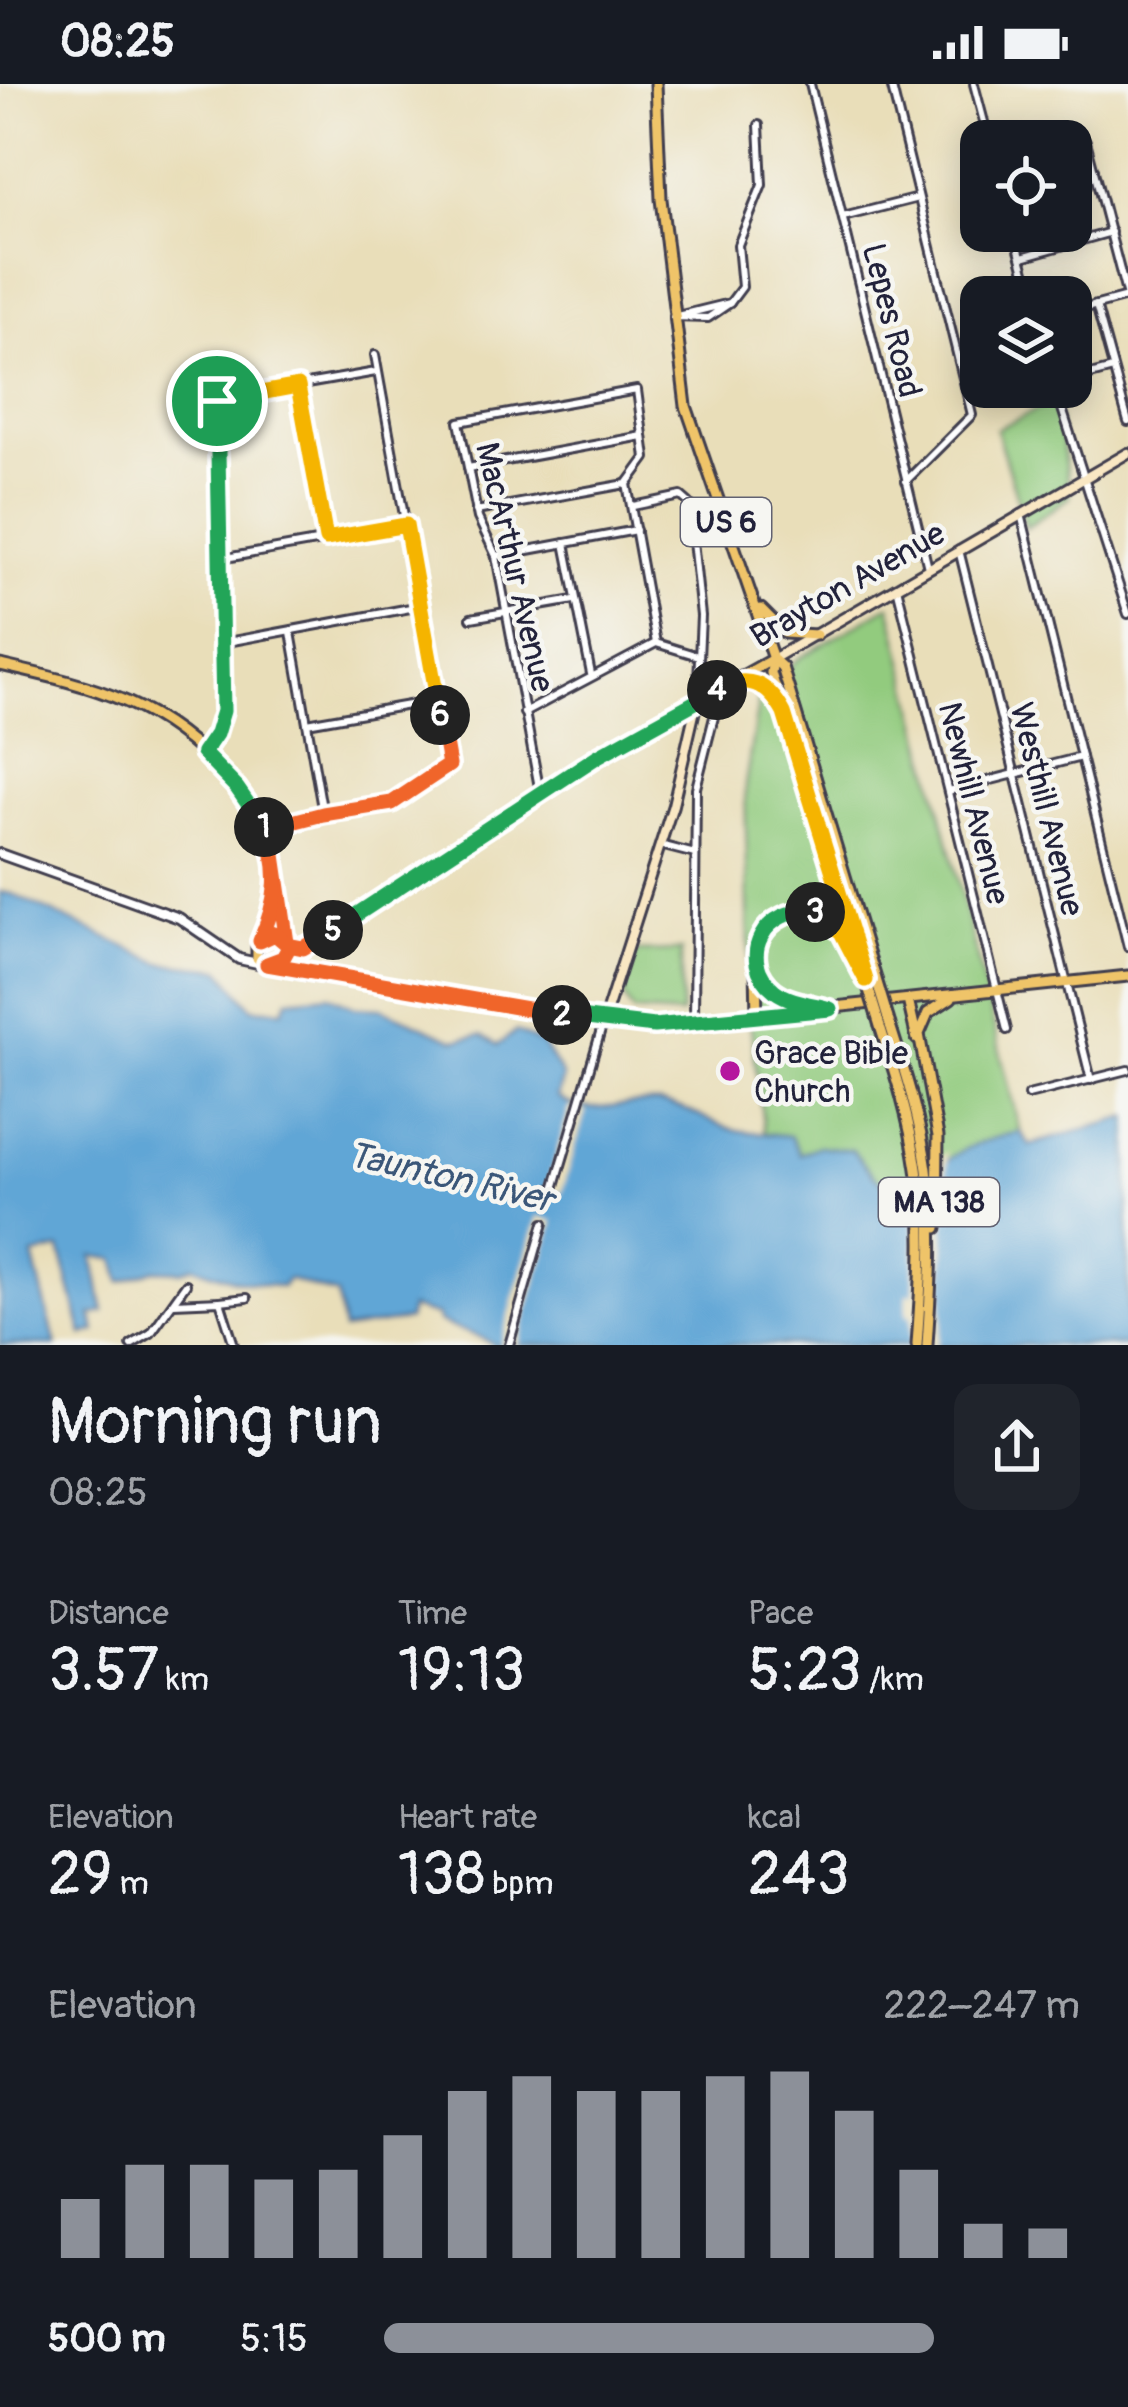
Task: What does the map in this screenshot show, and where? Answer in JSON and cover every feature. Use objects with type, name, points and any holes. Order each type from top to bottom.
[{"type":"main road","name":"US 6","points":[[656,84],[674,317],[688,417],[753,596],[773,659],[771,673],[912,1116],[931,1205],[927,1345]]},
{"type":"main road","name":"Brayton Avenue","points":[[288,945],[300,948],[314,943],[540,793],[1128,453]]},
{"type":"main road","points":[[753,596],[784,634],[816,635]]},
{"type":"main road","name":"US 6","points":[[773,659],[783,669],[871,980]]},
{"type":"main road","points":[[0,665],[97,687],[128,699],[170,723],[203,753],[237,788],[265,829],[288,945],[298,964],[319,974]]},
{"type":"main road","points":[[732,682],[764,686],[784,713]]},
{"type":"main road","points":[[604,1020],[685,764],[697,701]]},
{"type":"main road","points":[[277,874],[274,907],[256,955],[266,964],[654,1026],[1128,976]]},
{"type":"main road","points":[[757,1016],[757,954],[763,932],[791,911],[813,911],[841,932],[871,980]]},
{"type":"main road","points":[[259,944],[275,934],[288,945]]},
{"type":"main road","points":[[266,964],[283,958],[288,945]]},
{"type":"main road","points":[[757,954],[762,974],[776,991],[830,1009]]},
{"type":"main road","name":"MA 138","points":[[931,1293],[940,1185],[934,1110],[920,1034],[935,1006],[956,995]]},
{"type":"main road","points":[[908,1000],[924,1061]]},
{"type":"main road","name":"US 6","points":[[912,1116],[922,1221],[917,1345]]},
{"type":"street","name":"Lepes Road","points":[[810,84],[928,568]]},
{"type":"street","points":[[891,84],[972,415],[906,482]]},
{"type":"street","points":[[974,84],[983,120]]},
{"type":"street","points":[[674,317],[730,303],[743,282],[740,237],[762,185],[759,125]]},
{"type":"street","points":[[1092,163],[1127,297],[1092,306]]},
{"type":"street","points":[[843,217],[918,199]]},
{"type":"street","points":[[1022,257],[1111,232]]},
{"type":"street","points":[[1021,252],[1027,276]]},
{"type":"street","points":[[1096,305],[1128,422]]},
{"type":"street","points":[[265,829],[392,803],[449,765],[375,355]]},
{"type":"street","points":[[1092,374],[1113,369]]},
{"type":"street","points":[[179,406],[378,371]]},
{"type":"street","points":[[298,386],[326,539]]},
{"type":"street","name":"MacArthur Avenue","points":[[540,793],[496,556],[476,511],[459,422],[637,389],[644,436]]},
{"type":"street","points":[[203,753],[223,711],[217,401]]},
{"type":"street","points":[[1061,408],[1128,614]]},
{"type":"street","points":[[468,468],[644,436],[646,458],[627,484],[476,511]]},
{"type":"street","points":[[627,484],[656,643]]},
{"type":"street","points":[[633,506],[685,498],[690,504],[700,601],[697,701]]},
{"type":"street","points":[[1021,514],[1128,947]]},
{"type":"street","points":[[220,559],[406,525]]},
{"type":"street","points":[[496,556],[636,530]]},
{"type":"street","points":[[565,543],[592,676]]},
{"type":"street","name":"Westhill Avenue","points":[[959,550],[1091,1080]]},
{"type":"street","name":"Newhill Avenue","points":[[897,586],[1006,1030]]},
{"type":"street","points":[[471,618],[575,600]]},
{"type":"street","points":[[222,643],[421,606]]},
{"type":"street","points":[[291,632],[323,814]]},
{"type":"street","points":[[524,713],[656,643],[700,656]]},
{"type":"street","points":[[308,723],[437,700]]},
{"type":"street","points":[[694,1022],[696,788],[716,709]]},
{"type":"street","points":[[947,791],[1081,758]]},
{"type":"street","points":[[660,845],[695,854]]},
{"type":"street","points":[[0,854],[178,918],[242,960],[266,964]]},
{"type":"street","points":[[230,952],[243,954],[259,944]]},
{"type":"street","points":[[554,1189],[604,1020]]},
{"type":"street","points":[[1028,1095],[1128,1070]]},
{"type":"street","points":[[509,1345],[544,1223]]},
{"type":"street","points":[[131,1345],[151,1334],[186,1284]]},
{"type":"street","points":[[174,1304],[247,1298]]},
{"type":"street","points":[[220,1300],[234,1345]]},
{"type":"green space","points":[[1041,408],[1057,408],[1070,497],[1026,527],[996,429]]},
{"type":"green space","points":[[890,605],[1020,1132],[957,1154],[907,1198],[876,1178],[852,1150],[800,1154],[790,1136],[764,1133],[751,1028],[745,785],[760,691],[798,659]]},
{"type":"green space","points":[[681,951],[681,1015],[633,1012],[623,997],[636,952]]},
{"type":"water","name":"Taunton River","points":[[0,892],[161,963],[220,969],[252,1008],[283,1010],[288,999],[329,995],[355,1007],[381,1008],[455,1040],[481,1035],[498,1045],[516,1031],[543,1045],[563,1077],[557,1097],[569,1104],[593,1108],[660,1103],[732,1129],[790,1136],[800,1154],[819,1146],[852,1150],[876,1178],[907,1198],[945,1162],[984,1141],[1020,1132],[1030,1145],[1128,1117],[1128,1345],[494,1345],[438,1321],[438,1316],[410,1308],[408,1320],[343,1330],[337,1295],[288,1279],[282,1287],[235,1280],[193,1266],[182,1271],[154,1270],[121,1282],[115,1259],[93,1256],[104,1312],[92,1315],[96,1331],[83,1335],[60,1249],[33,1256],[56,1345],[0,1345]]},
{"type":"pier","points":[[570,1106],[586,1111],[562,1193],[546,1188]]},
{"type":"pier","points":[[947,1151],[942,1324],[937,1345],[910,1345],[907,1293],[913,1294],[915,1240],[911,1185]]},
{"type":"pier","points":[[538,1216],[554,1221],[518,1345],[500,1345]]},
{"type":"place","name":"Grace Bible Church","points":[[730,1071]]},
{"type":"route","points":[[217,401],[223,711],[203,753],[253,808],[273,848],[288,945],[288,949],[283,958],[267,964],[638,1025],[830,1009],[781,994],[760,969],[758,948],[766,927],[780,915],[802,910],[818,913],[834,924],[866,980],[784,713],[770,690],[750,681],[732,682],[598,756],[310,945],[293,947],[288,945],[282,937],[275,934],[260,941],[274,907],[277,880],[273,848],[265,829],[392,803],[449,765],[406,525],[326,539],[298,386],[217,401]]}]
